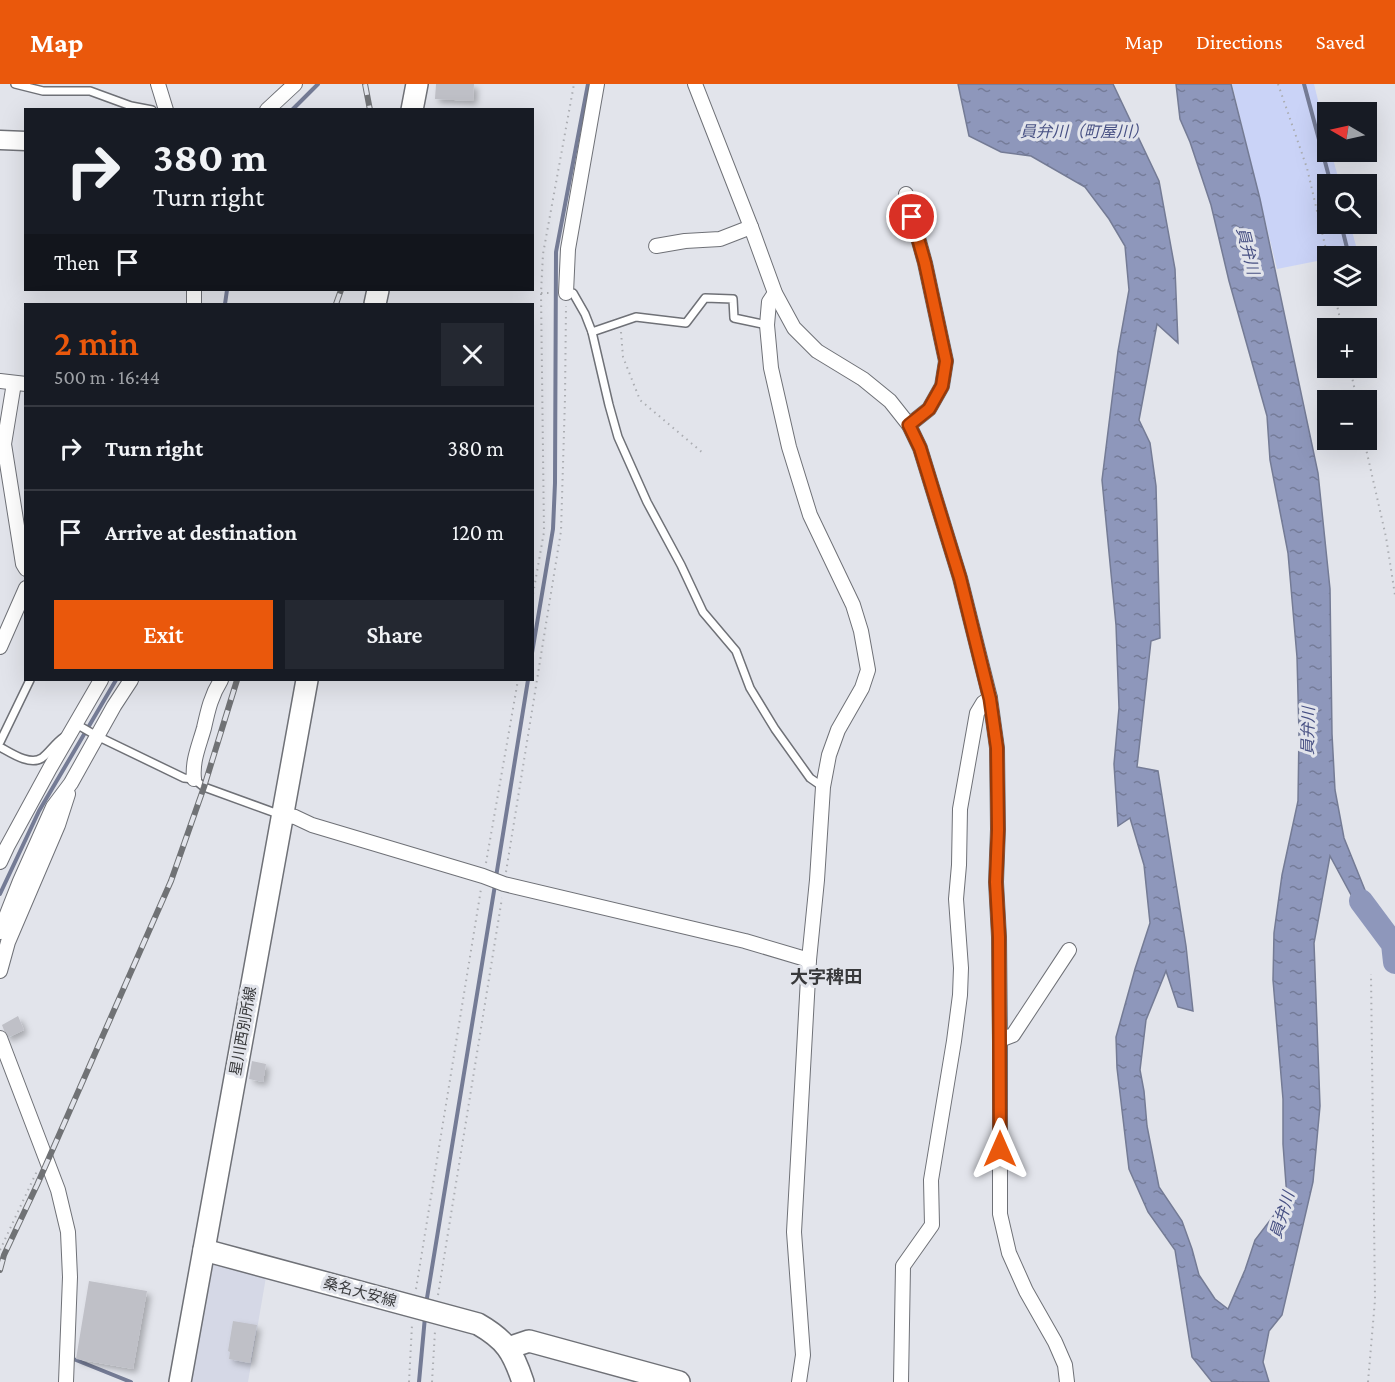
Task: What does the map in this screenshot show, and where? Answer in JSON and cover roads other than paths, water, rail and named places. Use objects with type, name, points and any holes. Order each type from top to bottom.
[{"type":"main road","points":[[412,108],[417,84]]},
{"type":"main road","name":"星川西別所線","points":[[180,1382],[307,681]]},
{"type":"main road","name":"桑名大安線","points":[[204,1250],[478,1324],[494,1334],[508,1348],[518,1366],[523,1382]]},
{"type":"main road","points":[[508,1348],[529,1341],[679,1382]]},
{"type":"street","points":[[158,84],[165,108]]},
{"type":"street","points":[[269,108],[295,84]]},
{"type":"street","points":[[566,293],[568,249],[597,84]]},
{"type":"street","points":[[695,84],[775,293],[794,328],[817,351],[863,379],[890,401],[909,425],[920,448],[960,578],[990,699],[997,748],[996,882],[999,937],[1000,1214],[1009,1253],[1026,1291],[1055,1342],[1065,1365],[1067,1382]]},
{"type":"street","points":[[0,140],[24,141]]},
{"type":"street","points":[[906,194],[925,263],[946,361],[942,386],[929,409],[909,425]]},
{"type":"street","points":[[656,246],[685,241],[720,239],[751,227]]},
{"type":"street","points":[[775,293],[769,302],[767,326],[771,368],[789,447],[810,515],[853,605],[861,631],[868,670],[862,688],[838,730],[829,754],[823,787],[809,960],[794,1232],[803,1355],[799,1382]]},
{"type":"street","points":[[0,381],[20,383],[4,444],[24,566]]},
{"type":"street","points":[[0,647],[24,593]]},
{"type":"street","points":[[0,862],[50,768],[77,728],[100,681]]},
{"type":"street","points":[[0,970],[8,942],[58,825],[71,783],[94,734],[130,681]]},
{"type":"street","points":[[194,779],[195,754],[213,692],[220,681]]},
{"type":"street","points":[[901,1382],[903,1266],[932,1225],[932,1180],[960,995],[961,968],[956,899],[960,809],[977,713],[982,703],[990,699]]},
{"type":"street","points":[[0,932],[53,807],[71,783]]},
{"type":"street","points":[[283,815],[495,880],[745,941],[809,960]]},
{"type":"street","points":[[1000,1040],[1014,1035],[1069,950]]},
{"type":"street","points":[[0,1038],[58,1190],[68,1232],[70,1277],[66,1382]]},
{"type":"lane","points":[[15,84],[43,91],[90,91],[141,108]]},
{"type":"lane","points":[[566,293],[573,293],[585,314],[592,332],[618,437],[647,502],[703,612],[736,651],[750,688],[775,729],[810,778],[823,787]]},
{"type":"lane","points":[[592,332],[636,317],[686,323],[705,298],[733,299],[734,318],[767,326]]},
{"type":"lane","points":[[0,742],[30,681]]},
{"type":"lane","points":[[0,747],[26,760],[34,761],[42,758],[77,728],[184,778],[194,779],[204,787],[283,815]]},
{"type":"water","points":[[958,84],[1113,84],[1159,181],[1175,269],[1178,343],[1157,324],[1139,420],[1150,443],[1156,486],[1160,638],[1151,641],[1137,767],[1158,771],[1186,946],[1193,1011],[1178,1007],[1166,971],[1146,1020],[1140,1070],[1147,1126],[1159,1187],[1182,1221],[1199,1275],[1215,1299],[1228,1309],[1255,1240],[1287,1198],[1283,1144],[1283,1099],[1273,980],[1274,933],[1282,875],[1298,801],[1297,657],[1288,553],[1270,460],[1267,416],[1229,281],[1211,205],[1180,119],[1176,84],[1231,84],[1260,199],[1318,473],[1330,589],[1335,790],[1344,838],[1367,895],[1357,906],[1330,856],[1314,943],[1320,1106],[1313,1182],[1282,1315],[1269,1331],[1263,1362],[1269,1382],[1212,1382],[1192,1357],[1175,1250],[1148,1212],[1129,1169],[1117,1068],[1116,1037],[1150,923],[1144,865],[1130,818],[1118,826],[1114,764],[1119,708],[1116,625],[1102,480],[1118,351],[1129,290],[1125,246],[1109,219],[1085,187],[1031,156],[1001,152],[969,136]]},
{"type":"waterway","points":[[294,108],[318,84]]},
{"type":"waterway","points":[[534,641],[553,529],[556,252],[588,84]]},
{"type":"waterway","points":[[1304,84],[1328,174]]},
{"type":"waterway","points":[[1344,234],[1346,246]]},
{"type":"waterway","points":[[225,303],[227,291]]},
{"type":"waterway","points":[[0,894],[39,811],[115,681]]},
{"type":"waterway","points":[[496,877],[528,681]]},
{"type":"waterway","points":[[426,1304],[495,885]]},
{"type":"waterway","points":[[1361,901],[1393,944],[1395,962]]},
{"type":"waterway","points":[[419,1382],[425,1317]]},
{"type":"waterway","points":[[71,1358],[131,1382]]},
{"type":"railway","points":[[365,84],[370,108]]},
{"type":"railway","points":[[336,303],[341,291]]},
{"type":"railway","points":[[0,1270],[4,1255],[171,881],[204,787],[237,681]]},
{"type":"district","name":"大字稗田","points":[[826,977]]},
{"type":"water label","name":"員弁川（町屋川）","points":[[1084,131]]},
{"type":"water label","name":"員弁川","points":[[1248,251]]},
{"type":"water label","name":"員弁川","points":[[1308,731]]},
{"type":"water label","name":"員弁川","points":[[1282,1215]]}]
